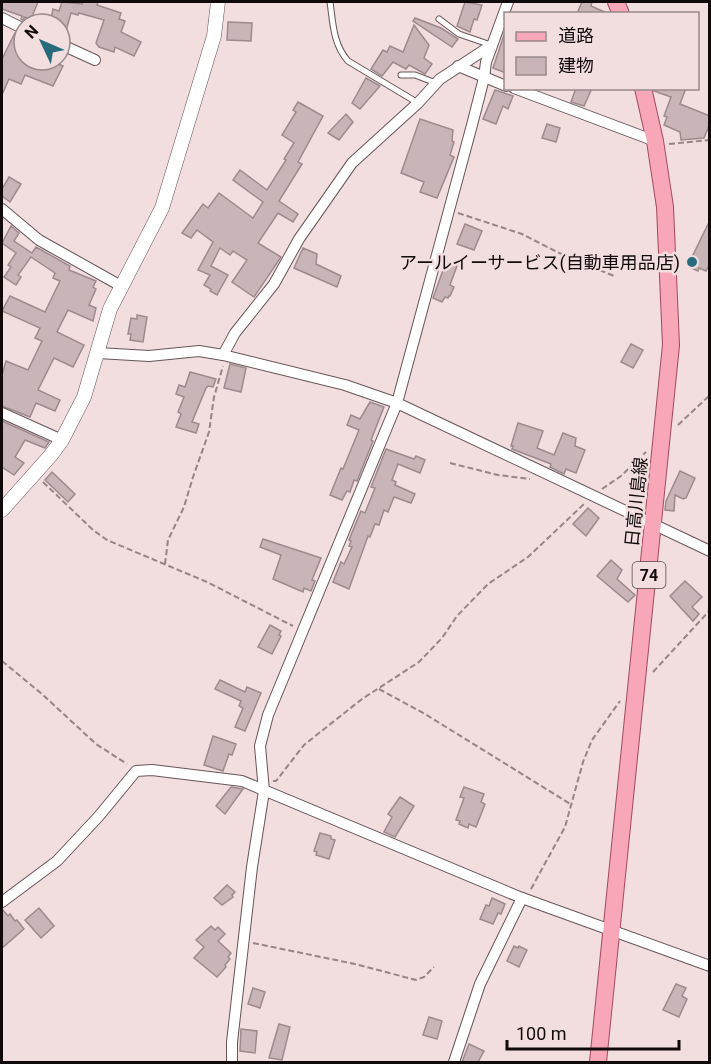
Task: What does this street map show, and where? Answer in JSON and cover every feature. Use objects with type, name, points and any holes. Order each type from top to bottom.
[{"type":"main road","name":"日高川島線","points":[[598,1062],[671,345],[665,207],[655,141],[643,90]]},
{"type":"street","points":[[4,505],[35,474],[62,440],[84,397],[110,309],[162,208],[214,36],[218,2]]},
{"type":"street","points":[[232,1062],[232,1042],[263,786],[260,746],[268,715],[397,403],[484,78],[486,62],[504,13]]},
{"type":"street","points":[[224,355],[235,333],[274,284],[299,239],[352,163],[418,103],[436,83],[492,45]]},
{"type":"street","points":[[72,49],[95,60]]},
{"type":"street","points":[[458,66],[504,85]]},
{"type":"street","points":[[519,90],[655,141]]},
{"type":"street","points":[[2,209],[39,240],[121,286]]},
{"type":"street","points":[[98,353],[149,356],[199,351],[345,385],[397,403],[710,550]]},
{"type":"street","points":[[2,413],[62,440]]},
{"type":"street","points":[[2,902],[57,861],[99,816],[136,771],[152,770],[242,781],[263,786],[524,899],[710,966]]},
{"type":"street","points":[[454,1062],[480,984],[524,899]]},
{"type":"lane","points":[[330,2],[335,40],[339,51],[348,61],[418,103]]},
{"type":"lane","points":[[439,19],[459,33],[492,45]]},
{"type":"lane","points":[[401,75],[415,75],[436,83]]},
{"type":"path","points":[[655,141],[674,145],[710,140]]},
{"type":"path","points":[[449,210],[522,234],[557,252],[614,276]]},
{"type":"path","points":[[165,564],[168,540],[177,526],[209,432],[224,355]]},
{"type":"path","points":[[678,425],[710,395]]},
{"type":"path","points":[[263,786],[276,781],[304,745],[332,721],[419,662],[442,638],[457,616],[488,584],[528,557],[592,496],[621,476],[662,440]]},
{"type":"path","points":[[450,463],[518,478],[553,477]]},
{"type":"path","points":[[35,474],[62,502],[107,540],[207,582],[304,631]]},
{"type":"path","points":[[650,675],[710,610]]},
{"type":"path","points":[[2,661],[96,744],[136,771]]},
{"type":"path","points":[[379,689],[426,714],[572,805]]},
{"type":"path","points":[[524,899],[565,826],[583,762],[592,740],[617,704],[637,692]]},
{"type":"path","points":[[244,941],[355,964],[416,980],[424,977],[434,967]]},
{"type":"building","points":[[2,2],[38,2],[34,12],[12,12],[2,9]]},
{"type":"building","points":[[62,2],[82,4],[83,2],[98,2],[97,5],[121,13],[119,19],[125,21],[121,32],[141,42],[134,56],[115,47],[114,52],[99,47],[96,43],[104,20],[79,13],[78,15],[72,12],[52,12],[53,9],[59,11]]},
{"type":"building","points":[[465,2],[482,5],[470,32],[457,26]]},
{"type":"building","points":[[582,2],[592,2],[591,6],[604,12],[581,12],[578,11]]},
{"type":"building","points":[[415,18],[441,28],[458,39],[452,47],[413,21]]},
{"type":"building","points":[[228,22],[252,23],[251,41],[227,40]]},
{"type":"building","points":[[414,25],[429,45],[424,58],[432,64],[425,74],[409,65],[406,69],[393,62],[382,76],[371,69],[383,50],[387,52],[390,46],[403,52]]},
{"type":"building","points":[[504,35],[504,72],[493,68]]},
{"type":"building","points":[[12,39],[12,72],[60,72],[53,86],[25,75],[21,84],[9,79],[2,95],[2,59]]},
{"type":"building","points":[[366,78],[380,86],[360,109],[352,103]]},
{"type":"building","points":[[495,90],[513,96],[508,109],[503,106],[496,124],[483,119]]},
{"type":"building","points":[[575,90],[591,90],[584,106],[571,102]]},
{"type":"building","points":[[685,90],[680,104],[710,116],[710,123],[704,138],[681,140],[680,132],[664,125],[667,117],[664,116],[671,97],[654,91]]},
{"type":"building","points":[[298,102],[323,116],[298,162],[302,164],[279,201],[298,214],[293,222],[278,213],[258,243],[281,257],[254,297],[232,282],[247,260],[233,251],[230,255],[220,248],[211,266],[228,275],[217,295],[204,285],[210,275],[198,270],[213,242],[197,230],[191,238],[182,233],[203,204],[208,208],[219,193],[253,218],[263,202],[233,180],[240,170],[267,190],[294,143],[282,135],[296,112],[293,110]]},
{"type":"building","points":[[346,114],[353,122],[339,140],[328,133]]},
{"type":"building","points":[[420,119],[453,130],[452,141],[454,142],[450,155],[454,157],[437,198],[420,192],[424,182],[401,173]]},
{"type":"building","points":[[547,124],[560,128],[556,142],[542,138]]},
{"type":"building","points":[[9,177],[21,184],[10,202],[2,196],[2,189]]},
{"type":"building","points":[[710,220],[710,263],[706,271],[699,268],[698,271],[689,267]]},
{"type":"building","points":[[465,224],[482,231],[474,250],[457,244]]},
{"type":"building","points":[[11,226],[19,233],[14,241],[32,253],[36,247],[70,266],[69,270],[96,281],[93,287],[96,289],[89,305],[96,308],[93,321],[68,310],[57,332],[84,345],[73,367],[54,358],[38,390],[60,400],[55,411],[36,403],[30,417],[2,406],[2,375],[6,361],[28,370],[42,341],[35,338],[40,328],[2,311],[10,296],[45,312],[60,281],[53,278],[55,273],[31,257],[18,275],[21,277],[16,285],[4,277],[16,253],[2,243]]},
{"type":"building","points":[[303,248],[317,254],[316,264],[341,276],[337,287],[294,268]]},
{"type":"building","points":[[446,262],[457,266],[450,285],[454,287],[450,296],[445,297],[442,302],[433,298]]},
{"type":"building","points":[[137,315],[147,317],[143,342],[130,340],[131,334],[128,334],[131,318],[137,319]]},
{"type":"building","points":[[631,344],[643,350],[633,368],[621,362]]},
{"type":"building","points":[[230,364],[246,368],[241,392],[224,388]]},
{"type":"building","points":[[190,372],[216,379],[213,387],[206,388],[192,422],[199,424],[196,433],[176,427],[181,414],[178,412],[184,397],[176,394],[179,385],[185,387]]},
{"type":"building","points":[[370,402],[384,407],[357,481],[354,480],[350,492],[347,491],[342,500],[330,495],[359,430],[347,425],[351,415],[360,419]]},
{"type":"building","points":[[2,421],[49,442],[45,448],[25,440],[15,457],[24,463],[14,475],[2,467]]},
{"type":"building","points":[[518,423],[543,431],[537,448],[554,455],[563,433],[576,438],[575,446],[585,450],[576,473],[566,469],[564,474],[550,467],[551,464],[512,449]]},
{"type":"building","points":[[386,449],[414,459],[416,456],[425,460],[420,473],[398,464],[392,480],[396,482],[395,485],[415,494],[411,503],[394,497],[388,512],[384,510],[379,525],[375,524],[370,537],[368,536],[349,589],[333,582],[341,562],[344,564],[352,547],[349,546],[351,541],[349,540],[361,511],[365,513],[375,488],[371,487]]},
{"type":"building","points":[[680,471],[695,478],[686,498],[675,495],[674,511],[665,510],[666,501]]},
{"type":"building","points":[[52,472],[75,494],[68,502],[45,480]]},
{"type":"building","points":[[588,508],[599,518],[586,536],[573,524]]},
{"type":"building","points":[[263,539],[321,558],[312,580],[315,581],[311,591],[304,588],[303,592],[273,579],[281,555],[260,547]]},
{"type":"building","points":[[611,560],[622,570],[617,579],[635,595],[628,602],[597,576]]},
{"type":"building","points":[[685,581],[702,597],[692,607],[699,614],[693,621],[670,596]]},
{"type":"building","points":[[270,625],[281,631],[279,635],[281,636],[272,654],[258,647]]},
{"type":"building","points":[[220,680],[245,692],[247,687],[261,693],[245,731],[235,727],[243,708],[239,706],[241,701],[215,689]]},
{"type":"building","points":[[213,736],[236,744],[232,755],[229,754],[223,771],[204,765]]},
{"type":"building","points":[[231,787],[243,789],[225,814],[216,806]]},
{"type":"building","points":[[464,787],[484,794],[481,802],[485,804],[476,827],[469,824],[468,828],[456,820],[464,798],[460,797]]},
{"type":"building","points":[[400,797],[414,806],[395,837],[384,832],[392,817],[388,814]]},
{"type":"building","points":[[320,833],[331,836],[331,839],[335,840],[329,859],[316,855],[317,852],[314,851]]},
{"type":"building","points":[[227,885],[235,892],[233,897],[222,905],[214,898]]},
{"type":"building","points":[[492,898],[505,904],[493,924],[480,919]]},
{"type":"building","points":[[39,908],[54,926],[41,938],[25,920]]},
{"type":"building","points":[[2,909],[8,916],[10,914],[15,921],[17,920],[24,929],[2,948]]},
{"type":"building","points":[[211,926],[215,930],[218,927],[225,934],[218,941],[231,953],[226,967],[217,977],[194,958],[204,947],[196,940]]},
{"type":"building","points":[[514,946],[527,950],[519,967],[507,961]]},
{"type":"building","points":[[676,984],[686,988],[682,996],[687,999],[679,1017],[663,1010]]},
{"type":"building","points":[[253,988],[265,992],[260,1008],[248,1004]]},
{"type":"building","points":[[429,1017],[442,1021],[437,1039],[423,1035]]},
{"type":"building","points":[[279,1024],[290,1027],[282,1060],[269,1058]]},
{"type":"building","points":[[241,1029],[257,1031],[255,1053],[240,1051]]},
{"type":"building","points":[[469,1044],[484,1051],[478,1062],[462,1062]]},
{"type":"place","name":"アールイーサービス(自動車用品店)","points":[[692,262]]}]
